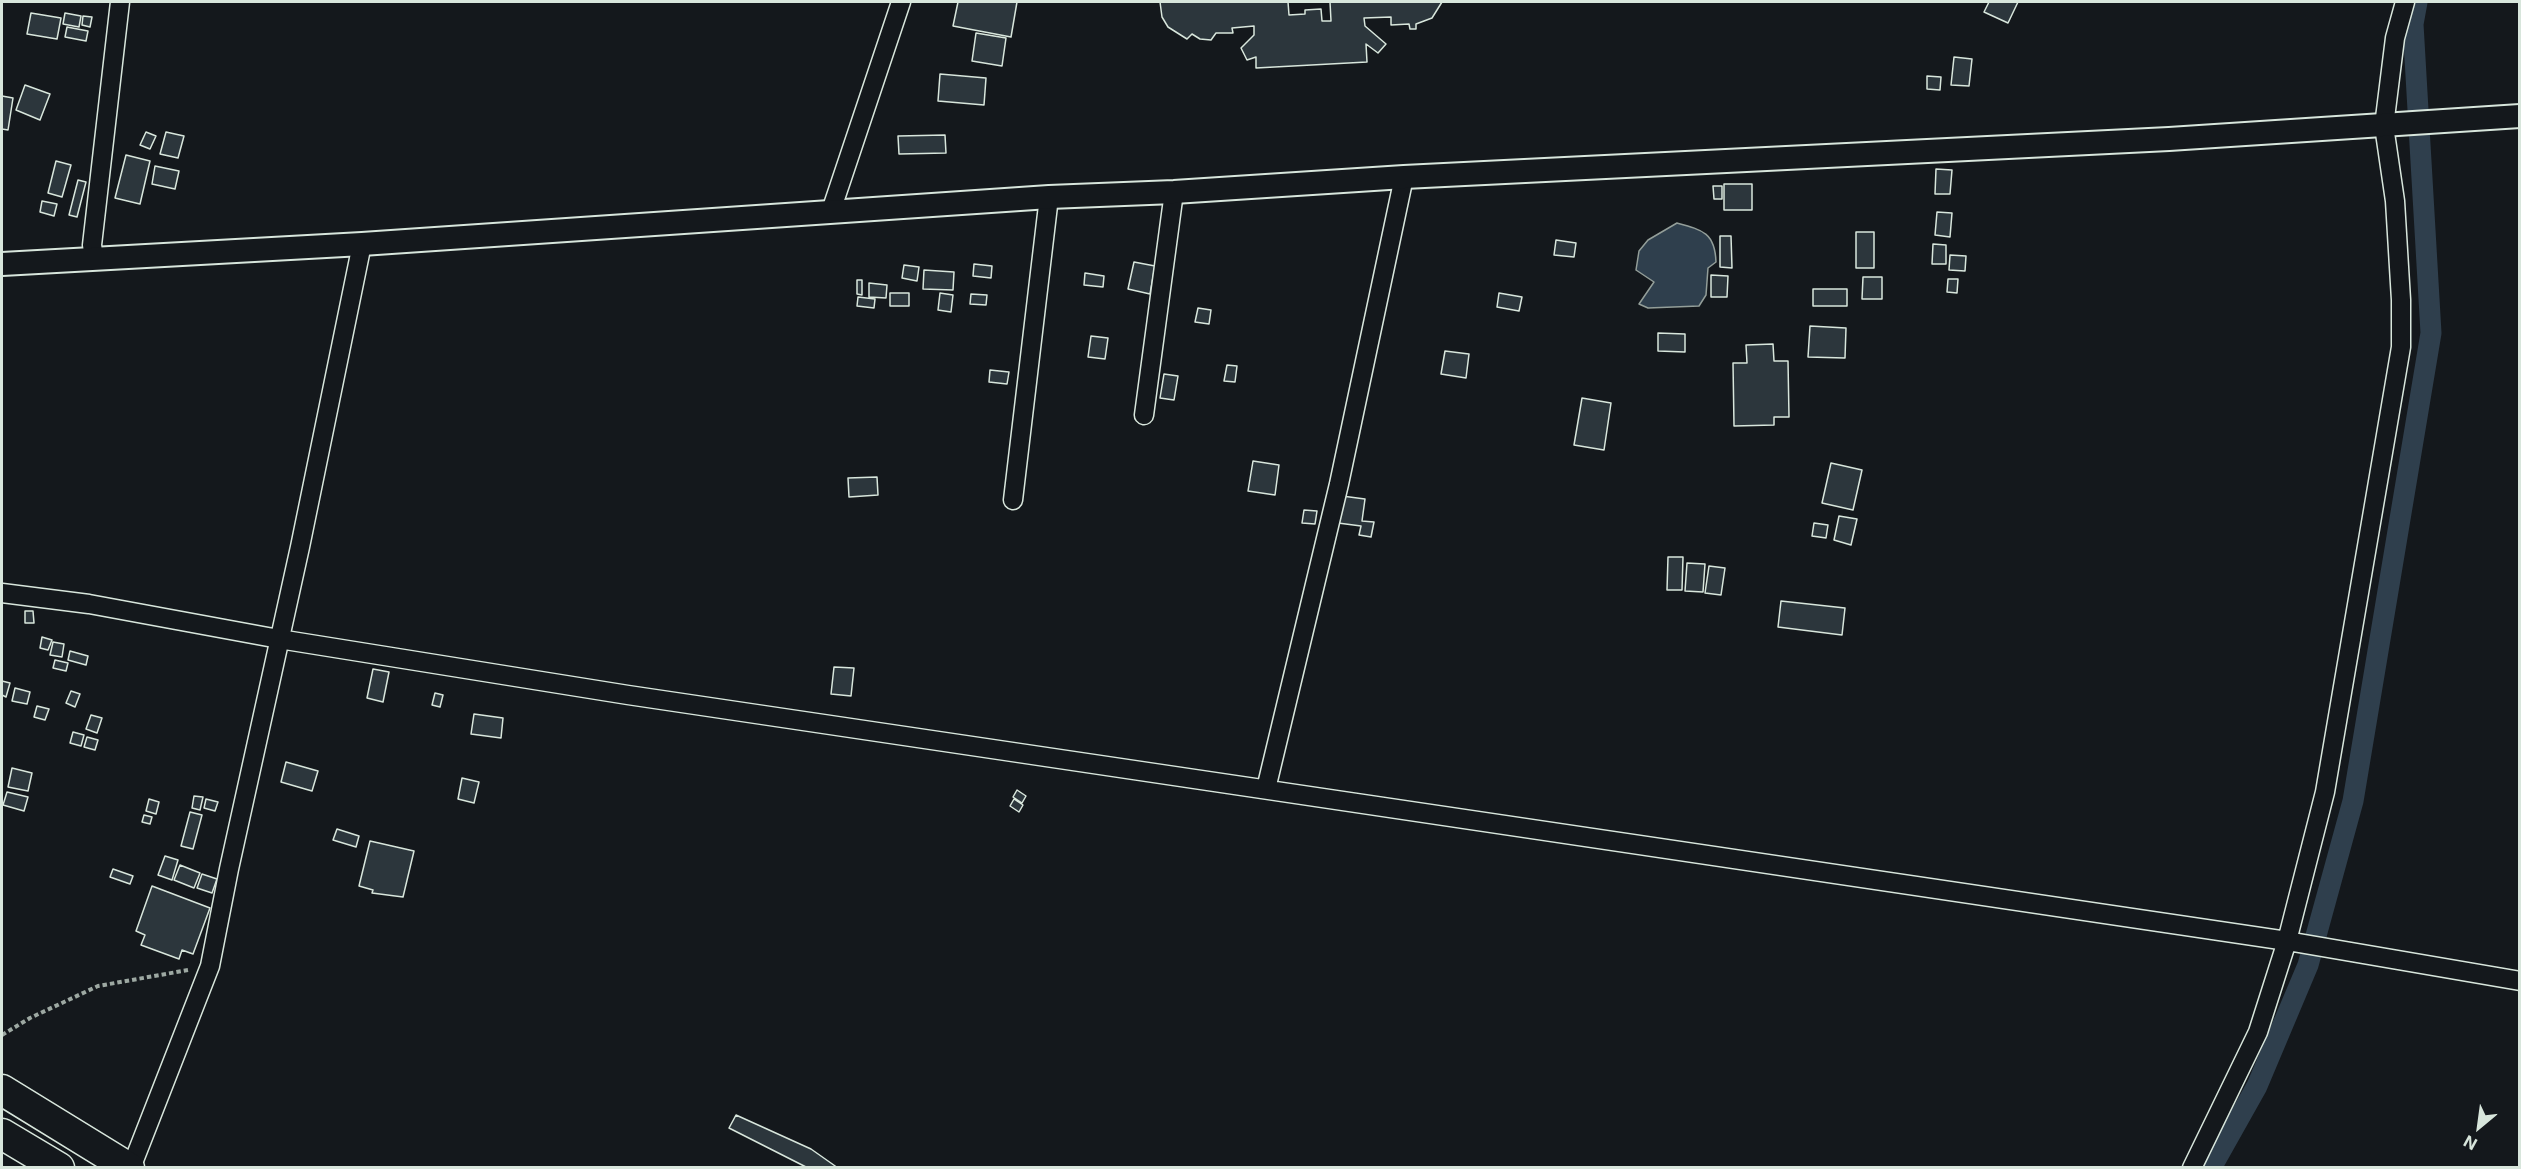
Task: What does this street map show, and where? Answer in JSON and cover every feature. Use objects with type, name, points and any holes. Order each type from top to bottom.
[{"type":"highway","points":[[2,1090],[130,1167]]},
{"type":"highway","points":[[2,1134],[59,1167]]},
{"type":"street","points":[[94,258],[92,245],[120,2]]},
{"type":"street","points":[[831,211],[901,2]]},
{"type":"street","points":[[2192,1167],[2258,1032],[2295,943],[2325,792],[2401,347],[2401,300],[2394,201],[2394,125],[2395,38],[2404,2]]},
{"type":"street","points":[[2,264],[362,244],[1049,197],[2394,125],[2520,116]]},
{"type":"street","points":[[1266,789],[1339,484],[1404,177]]},
{"type":"street","points":[[1144,415],[1174,192]]},
{"type":"street","points":[[1013,500],[1049,197]]},
{"type":"street","points":[[130,1167],[210,966],[362,244]]},
{"type":"street","points":[[2,593],[89,604],[279,639],[639,697],[2322,947],[2520,981]]},
{"type":"path","points":[[2,1035],[30,1018],[98,986],[210,966]]},
{"type":"water","points":[[1677,223],[1706,234],[1713,245],[1716,262],[1708,268],[1706,295],[1699,306],[1648,308],[1639,304],[1654,282],[1636,270],[1639,251],[1648,240]]},
{"type":"building","points":[[958,2],[1017,2],[1011,37],[953,26]]},
{"type":"building","points":[[1160,2],[1288,2],[1289,15],[1305,14],[1305,10],[1321,9],[1322,21],[1331,21],[1330,2],[1442,2],[1432,18],[1416,24],[1416,29],[1410,29],[1409,24],[1391,25],[1391,17],[1364,18],[1365,26],[1386,44],[1378,53],[1366,44],[1367,62],[1256,68],[1256,57],[1247,60],[1241,48],[1254,35],[1254,26],[1232,28],[1233,33],[1216,33],[1211,40],[1200,39],[1192,34],[1187,39],[1168,27],[1162,17]]},
{"type":"building","points":[[1989,2],[2018,2],[2008,23],[1984,12]]},
{"type":"building","points":[[31,13],[61,18],[57,39],[27,34]]},
{"type":"building","points":[[65,13],[81,16],[79,27],[63,24]]},
{"type":"building","points":[[83,16],[92,17],[90,27],[82,25]]},
{"type":"building","points":[[67,27],[88,31],[86,41],[65,37]]},
{"type":"building","points":[[976,33],[1006,38],[1002,66],[972,61]]},
{"type":"building","points":[[1954,57],[1972,59],[1969,86],[1951,85]]},
{"type":"building","points":[[940,74],[986,78],[984,105],[938,101]]},
{"type":"building","points":[[1927,76],[1941,77],[1940,90],[1927,89]]},
{"type":"building","points":[[25,85],[50,94],[40,120],[16,110]]},
{"type":"building","points":[[2,96],[13,98],[8,130],[2,129]]},
{"type":"building","points":[[146,132],[156,136],[150,149],[140,145]]},
{"type":"building","points":[[166,132],[184,136],[178,158],[160,154]]},
{"type":"building","points":[[945,135],[946,153],[899,154],[898,136]]},
{"type":"building","points":[[126,155],[150,161],[140,204],[115,198]]},
{"type":"building","points":[[56,161],[71,165],[62,197],[48,193]]},
{"type":"building","points":[[155,166],[179,171],[175,189],[152,184]]},
{"type":"building","points":[[1936,169],[1952,170],[1950,194],[1935,194]]},
{"type":"building","points":[[78,180],[86,182],[77,217],[69,215]]},
{"type":"building","points":[[1724,184],[1752,184],[1752,210],[1724,210]]},
{"type":"building","points":[[1713,186],[1722,186],[1722,199],[1714,199]]},
{"type":"building","points":[[42,201],[57,204],[54,216],[40,212]]},
{"type":"building","points":[[1937,212],[1952,213],[1950,237],[1935,235]]},
{"type":"building","points":[[1856,232],[1874,232],[1874,268],[1856,268]]},
{"type":"building","points":[[1720,236],[1731,236],[1732,268],[1720,267]]},
{"type":"building","points":[[1556,240],[1576,243],[1574,257],[1554,255]]},
{"type":"building","points":[[1933,244],[1946,245],[1946,264],[1932,264]]},
{"type":"building","points":[[1950,255],[1966,256],[1965,271],[1949,270]]},
{"type":"building","points":[[1134,262],[1155,266],[1150,294],[1128,289]]},
{"type":"building","points":[[974,264],[992,266],[991,278],[973,276]]},
{"type":"building","points":[[904,265],[919,267],[917,281],[902,278]]},
{"type":"building","points":[[924,270],[954,272],[953,290],[923,289]]},
{"type":"building","points":[[1085,273],[1104,276],[1103,287],[1084,285]]},
{"type":"building","points":[[1711,275],[1728,276],[1727,297],[1711,297]]},
{"type":"building","points":[[1863,277],[1882,277],[1882,299],[1862,299]]},
{"type":"building","points":[[1948,279],[1958,279],[1957,293],[1947,292]]},
{"type":"building","points":[[857,280],[862,280],[862,295],[857,294]]},
{"type":"building","points":[[869,283],[887,285],[886,298],[869,297]]},
{"type":"building","points":[[1813,289],[1847,289],[1847,306],[1813,306]]},
{"type":"building","points":[[890,293],[909,293],[909,306],[890,306]]},
{"type":"building","points":[[940,293],[953,295],[951,312],[938,310]]},
{"type":"building","points":[[1499,293],[1522,297],[1519,311],[1497,307]]},
{"type":"building","points":[[971,294],[987,295],[986,305],[970,304]]},
{"type":"building","points":[[858,297],[875,299],[874,308],[857,306]]},
{"type":"building","points":[[1198,308],[1211,310],[1209,324],[1195,322]]},
{"type":"building","points":[[1810,326],[1846,328],[1845,358],[1808,357]]},
{"type":"building","points":[[1658,333],[1685,334],[1685,352],[1658,351]]},
{"type":"building","points":[[1091,336],[1108,338],[1105,359],[1088,357]]},
{"type":"building","points":[[1773,344],[1774,361],[1788,361],[1789,417],[1774,417],[1774,425],[1734,426],[1733,363],[1747,363],[1746,345]]},
{"type":"building","points":[[1445,351],[1469,354],[1466,378],[1441,374]]},
{"type":"building","points":[[1227,365],[1237,366],[1235,382],[1224,381]]},
{"type":"building","points":[[990,370],[1009,372],[1007,384],[989,382]]},
{"type":"building","points":[[1164,374],[1178,376],[1174,400],[1160,398]]},
{"type":"building","points":[[1582,398],[1611,403],[1604,450],[1574,445]]},
{"type":"building","points":[[1253,461],[1279,465],[1275,495],[1248,491]]},
{"type":"building","points":[[1831,463],[1862,470],[1853,510],[1822,503]]},
{"type":"building","points":[[877,477],[878,495],[849,497],[848,478]]},
{"type":"building","points":[[1342,496],[1365,499],[1362,521],[1374,522],[1371,537],[1359,535],[1361,526],[1338,523]]},
{"type":"building","points":[[1304,510],[1317,511],[1315,524],[1302,523]]},
{"type":"building","points":[[1839,516],[1857,519],[1851,545],[1834,540]]},
{"type":"building","points":[[1814,523],[1828,525],[1826,538],[1812,536]]},
{"type":"building","points":[[1668,557],[1683,557],[1682,590],[1667,590]]},
{"type":"building","points":[[1687,563],[1705,564],[1703,592],[1685,591]]},
{"type":"building","points":[[1709,566],[1725,568],[1721,595],[1705,593]]},
{"type":"building","points":[[1781,601],[1845,608],[1842,635],[1778,627]]},
{"type":"building","points":[[25,611],[33,611],[34,623],[25,623]]},
{"type":"building","points":[[42,637],[52,640],[48,650],[40,648]]},
{"type":"building","points":[[53,642],[64,644],[62,657],[50,655]]},
{"type":"building","points":[[70,651],[88,656],[86,665],[68,660]]},
{"type":"building","points":[[55,660],[68,663],[66,671],[53,668]]},
{"type":"building","points":[[834,667],[854,668],[851,696],[831,694]]},
{"type":"building","points":[[373,669],[389,672],[383,702],[367,698]]},
{"type":"building","points":[[2,681],[10,683],[6,697],[2,695]]},
{"type":"building","points":[[15,688],[30,692],[27,704],[12,701]]},
{"type":"building","points":[[71,691],[80,694],[75,707],[66,703]]},
{"type":"building","points":[[435,693],[443,695],[440,707],[432,705]]},
{"type":"building","points":[[37,706],[49,709],[45,720],[34,717]]},
{"type":"building","points":[[474,714],[503,718],[501,738],[471,734]]},
{"type":"building","points":[[91,715],[102,718],[97,733],[86,729]]},
{"type":"building","points":[[73,732],[84,735],[81,746],[70,743]]},
{"type":"building","points":[[87,737],[98,740],[95,750],[84,747]]},
{"type":"building","points":[[286,762],[318,771],[312,791],[281,782]]},
{"type":"building","points":[[12,768],[32,773],[28,791],[8,787]]},
{"type":"building","points":[[462,778],[479,782],[474,803],[458,799]]},
{"type":"building","points":[[1017,790],[1026,796],[1022,803],[1013,797]]},
{"type":"building","points":[[7,792],[28,797],[24,811],[3,805]]},
{"type":"building","points":[[194,796],[203,797],[200,810],[192,808]]},
{"type":"building","points":[[149,799],[159,802],[156,814],[146,811]]},
{"type":"building","points":[[206,799],[218,802],[215,811],[204,808]]},
{"type":"building","points":[[1014,799],[1023,805],[1019,812],[1010,806]]},
{"type":"building","points":[[190,812],[202,815],[193,849],[181,846]]},
{"type":"building","points":[[144,815],[152,817],[150,824],[142,822]]},
{"type":"building","points":[[337,829],[359,836],[356,847],[333,840]]},
{"type":"building","points":[[370,841],[414,851],[403,897],[372,893],[373,890],[359,886]]},
{"type":"building","points":[[165,856],[178,860],[172,880],[158,875]]},
{"type":"building","points":[[180,865],[200,873],[194,888],[174,880]]},
{"type":"building","points":[[113,869],[133,876],[130,884],[110,877]]},
{"type":"building","points":[[202,874],[217,879],[212,893],[197,888]]},
{"type":"building","points":[[152,886],[210,908],[193,954],[182,950],[179,959],[141,945],[145,935],[136,931]]},
{"type":"building","points":[[736,1115],[811,1149],[838,1168],[808,1168],[729,1128]]},
{"type":"waterway","points":[[2211,1168],[2257,1086],[2308,965],[2353,801],[2431,333],[2413,24],[2417,2]]}]
